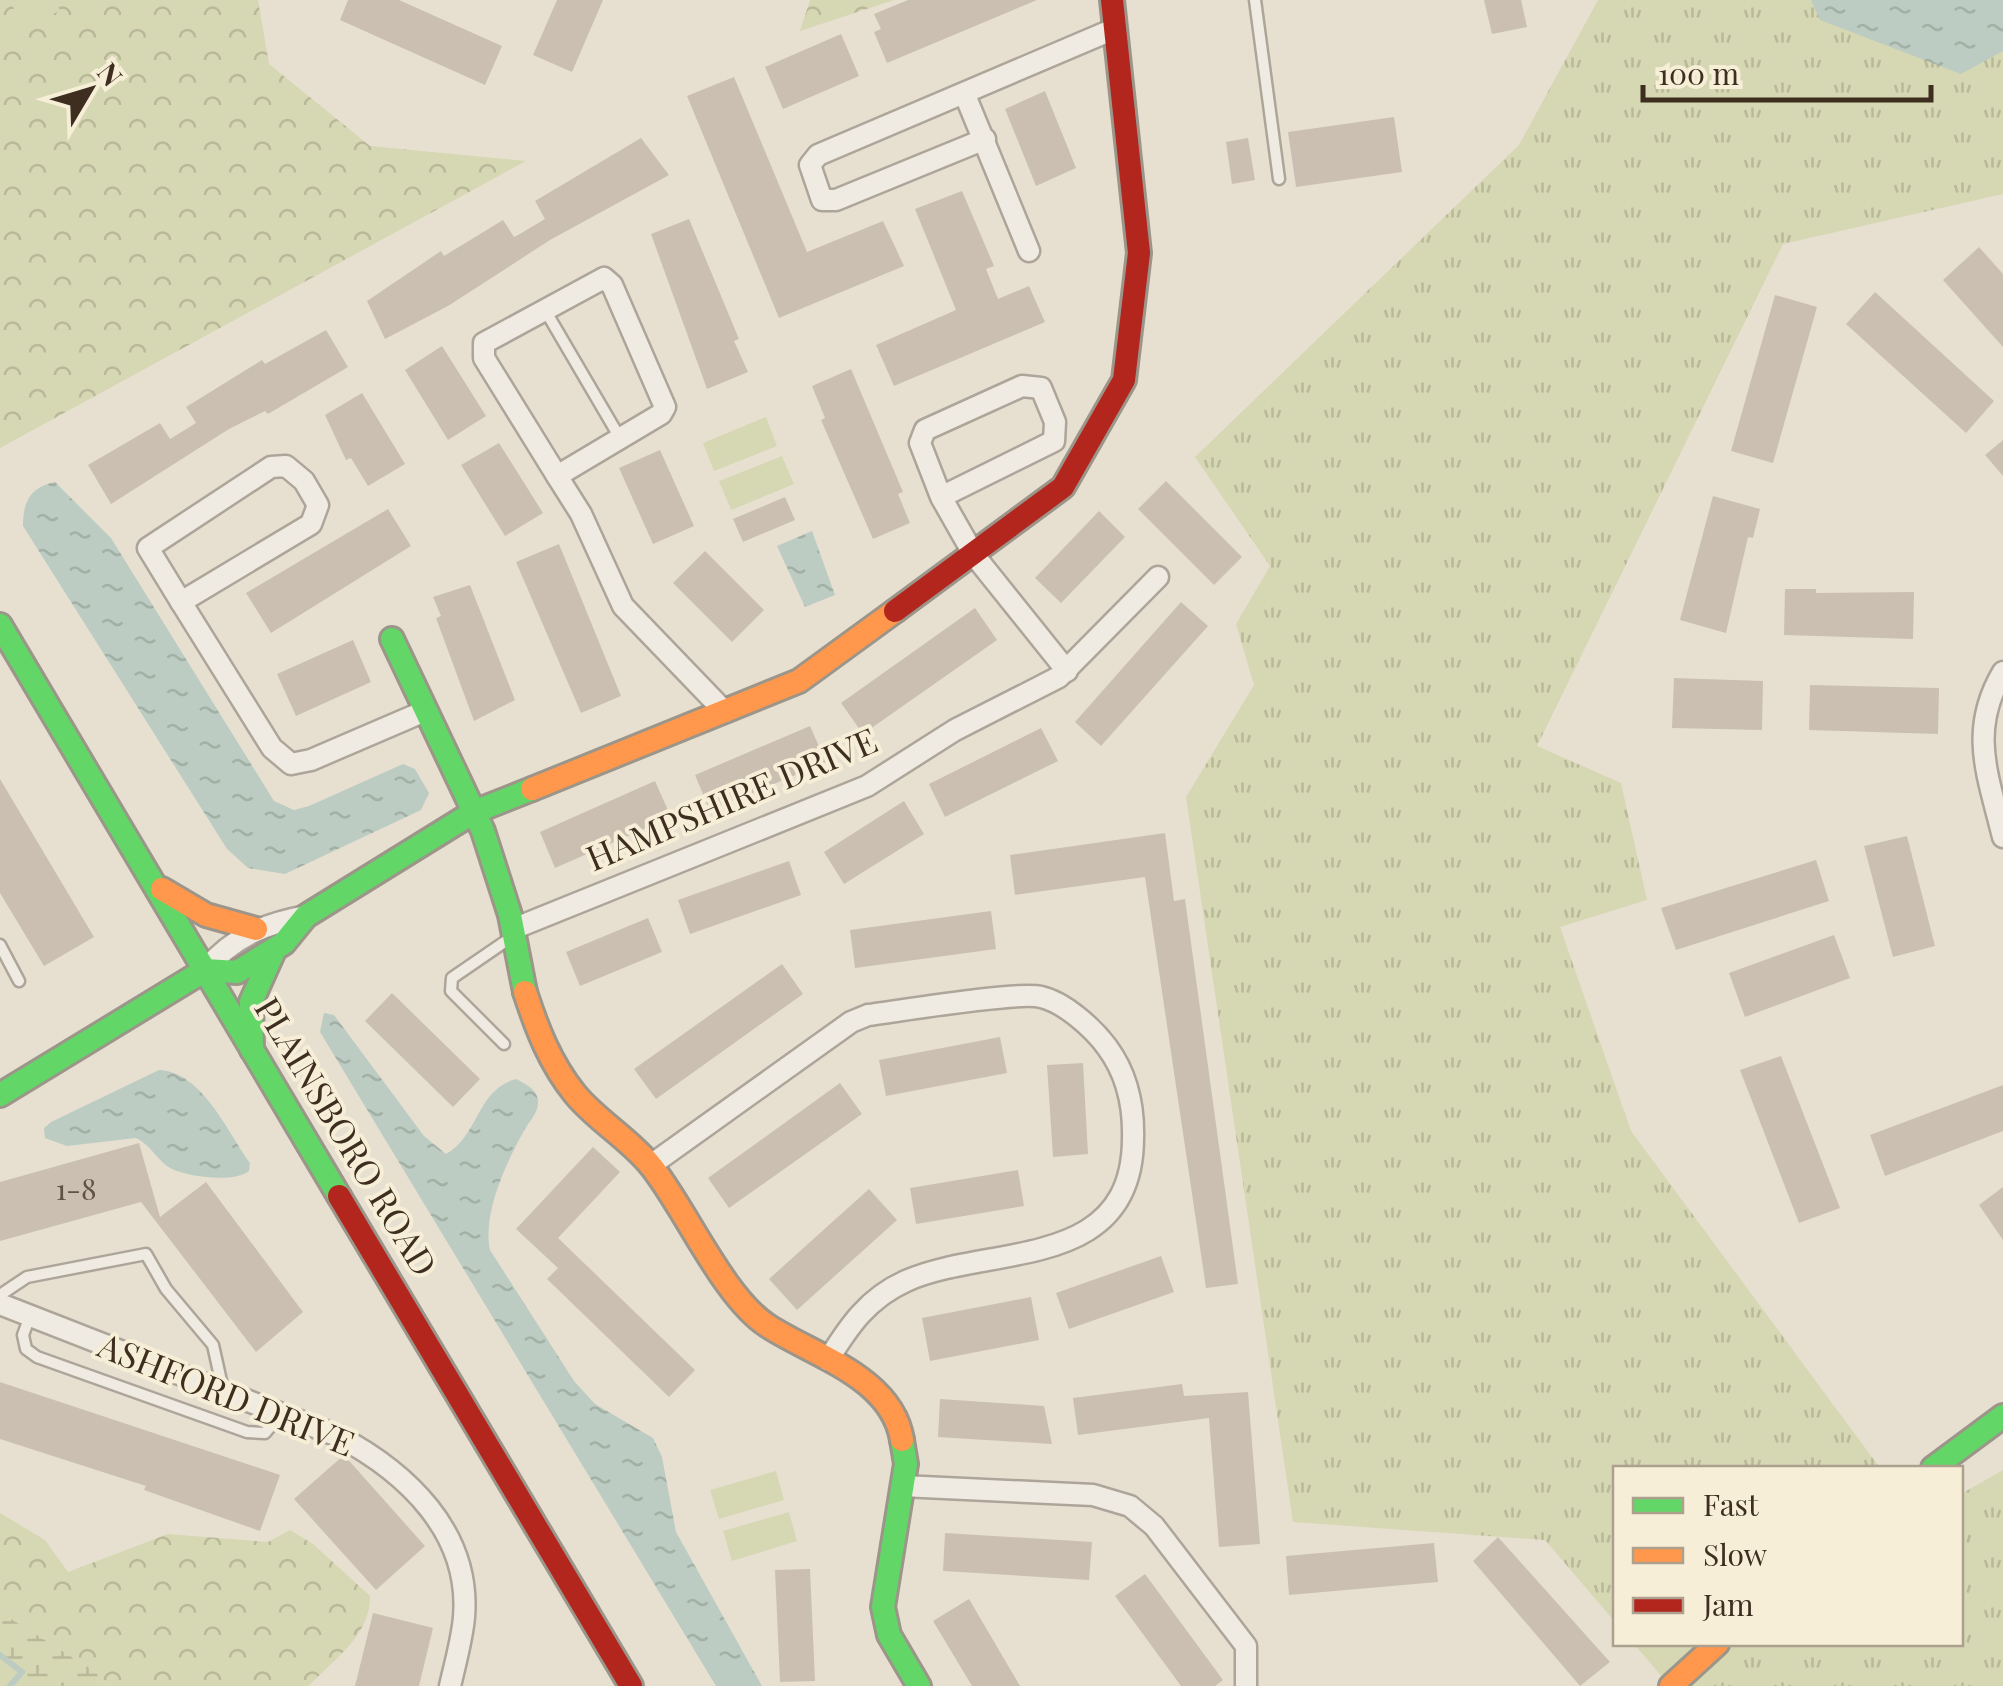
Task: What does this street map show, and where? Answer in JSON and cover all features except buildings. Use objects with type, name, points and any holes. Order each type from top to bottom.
[{"type":"street","points":[[204,970],[237,972],[276,948],[306,916],[474,812],[799,680],[1063,487],[1124,380],[1138,253],[1112,0]]},
{"type":"street","points":[[985,140],[836,200],[822,200],[810,165],[818,155],[1114,29]]},
{"type":"street","points":[[965,95],[1029,251]]},
{"type":"street","points":[[557,476],[662,414],[665,402],[612,285],[598,279],[484,343],[482,352],[557,476],[580,514],[623,606],[726,712]]},
{"type":"street","points":[[942,497],[1054,441],[1055,422],[1042,388],[1022,386],[925,430],[920,443],[942,497],[974,555],[1067,671]]},
{"type":"street","points":[[180,602],[311,524],[318,505],[304,481],[286,466],[270,467],[148,548],[180,602],[272,748],[291,764],[311,760],[425,711]]},
{"type":"street","name":"HAMPSHIRE DRIVE","points":[[514,932],[867,786],[955,730],[1067,671],[1158,577]]},
{"type":"street","name":"PLAINSBORO ROAD","points":[[0,625],[630,1686]]},
{"type":"street","points":[[392,639],[474,812],[514,932],[522,982],[542,1044],[576,1095],[651,1165],[744,1304],[764,1324],[866,1382],[885,1402],[901,1432],[906,1464],[884,1607],[889,1635],[919,1686]]},
{"type":"street","points":[[2003,672],[1990,694],[1980,737],[2003,837]]},
{"type":"street","points":[[154,883],[182,906],[215,920],[256,929]]},
{"type":"street","points":[[0,1096],[204,970],[223,948],[256,929],[306,916]]},
{"type":"street","points":[[252,1051],[251,1002],[276,948]]},
{"type":"street","points":[[651,1165],[851,1022],[868,1015],[1040,996],[1090,1028],[1107,1046],[1125,1078],[1133,1120],[1133,1158],[1117,1200],[1088,1230],[1056,1248],[910,1279],[881,1294],[855,1318],[828,1360]]},
{"type":"street","name":"ASHFORD DRIVE","points":[[0,1304],[280,1414],[379,1458],[410,1483],[441,1522],[460,1572],[464,1615],[450,1686]]},
{"type":"street","points":[[1936,1466],[2003,1416]]},
{"type":"street","points":[[902,1486],[1093,1495],[1130,1506],[1154,1526],[1246,1646],[1246,1686]]},
{"type":"street","points":[[1672,1686],[1715,1646]]},
{"type":"lane","points":[[1255,0],[1279,179]]},
{"type":"lane","points":[[545,309],[620,438]]},
{"type":"lane","points":[[504,1044],[451,992],[452,978],[514,932]]},
{"type":"lane","points":[[0,945],[19,980]]},
{"type":"lane","points":[[0,1296],[28,1277],[146,1254],[166,1289],[214,1344],[223,1391]]},
{"type":"lane","points":[[30,1316],[24,1335],[26,1348],[37,1357],[247,1432],[266,1433],[280,1414]]},
{"type":"green space","points":[[0,0],[258,0],[269,64],[370,146],[526,161],[0,448]]},
{"type":"green space","points":[[9,0],[54,0],[60,10],[26,30]]},
{"type":"green space","points":[[810,0],[894,0],[800,31]]},
{"type":"green space","points":[[1598,0],[2003,0],[2003,194],[1783,244],[1537,746],[1621,783],[1647,900],[1560,927],[1631,1131],[1879,1466],[1613,1466],[1613,1620],[1545,1540],[1293,1522],[1186,797],[1254,685],[1236,624],[1270,566],[1195,457],[1519,145]]},
{"type":"green space","points":[[766,417],[777,446],[714,471],[703,443]]},
{"type":"green space","points":[[782,456],[794,484],[731,510],[719,481]]},
{"type":"green space","points":[[2003,1470],[2003,1686],[1670,1686],[1636,1646],[1963,1646],[1963,1493]]},
{"type":"green space","points":[[776,1471],[784,1500],[719,1519],[710,1490]]},
{"type":"green space","points":[[789,1512],[797,1541],[732,1561],[723,1531]]},
{"type":"green space","points":[[0,1513],[45,1540],[68,1572],[168,1534],[268,1542],[290,1530],[313,1544],[370,1596],[369,1610],[349,1646],[309,1686],[105,1686],[102,1676],[0,1612]]},
{"type":"green space","points":[[0,1612],[102,1676],[105,1686],[0,1686]]},
{"type":"water","points":[[1811,0],[2003,0],[2003,51],[1961,74],[1820,20]]},
{"type":"water","points":[[55,482],[111,538],[274,801],[294,810],[309,806],[403,764],[415,769],[429,793],[421,810],[285,874],[248,868],[227,849],[23,526],[30,497],[39,488]]},
{"type":"water","points":[[812,531],[835,595],[805,607],[777,546]]},
{"type":"water","points":[[324,1013],[334,1015],[424,1136],[446,1154],[457,1146],[485,1103],[503,1085],[516,1079],[535,1092],[536,1112],[511,1156],[493,1204],[490,1250],[574,1381],[595,1404],[653,1438],[662,1457],[676,1532],[762,1686],[716,1686],[320,1032]]},
{"type":"water","points":[[159,1070],[174,1073],[201,1092],[250,1163],[249,1171],[223,1178],[180,1172],[167,1166],[136,1138],[67,1146],[45,1138],[44,1128],[51,1122]]},
{"type":"waterway","points":[[0,1655],[22,1672],[10,1686]]},
{"type":"traffic: fast","points":[[0,625],[339,1196]]},
{"type":"traffic: fast","points":[[392,639],[483,831],[510,915],[525,992]]},
{"type":"traffic: fast","points":[[0,1095],[205,970],[237,972],[284,943],[306,916],[474,812],[532,789]]},
{"type":"traffic: fast","points":[[252,1050],[251,1002],[273,953]]},
{"type":"traffic: fast","points":[[1936,1466],[2003,1416]]},
{"type":"traffic: fast","points":[[902,1440],[906,1464],[883,1607],[889,1635],[919,1686]]},
{"type":"traffic: slow","points":[[532,789],[799,681],[895,611]]},
{"type":"traffic: slow","points":[[162,889],[206,915],[256,929]]},
{"type":"traffic: slow","points":[[525,992],[545,1045],[566,1082],[652,1167],[736,1295],[768,1326],[867,1384],[895,1418],[902,1440]]},
{"type":"traffic: slow","points":[[1671,1686],[1715,1646]]},
{"type":"traffic: jam","points":[[895,611],[1063,487],[1124,380],[1139,253],[1112,0]]},
{"type":"traffic: jam","points":[[339,1196],[631,1686]]}]
